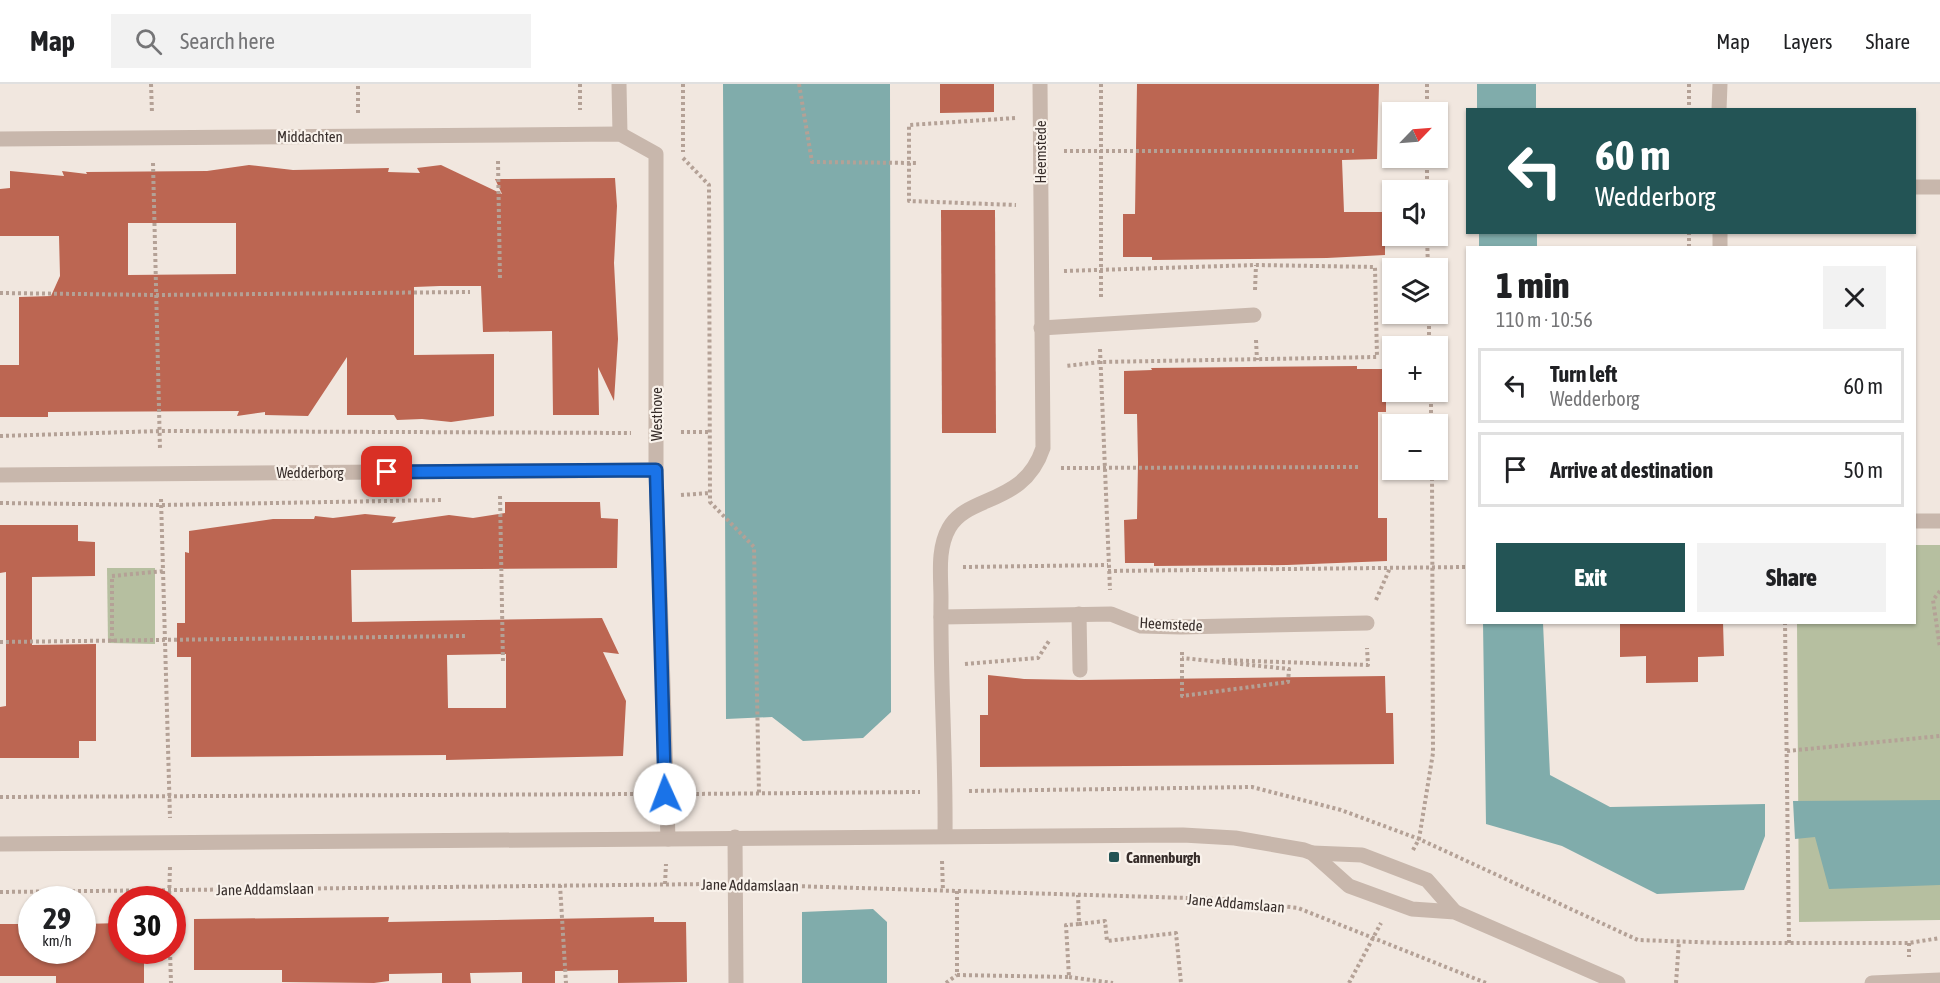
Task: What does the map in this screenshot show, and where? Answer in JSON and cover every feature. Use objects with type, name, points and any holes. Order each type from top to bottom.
[{"type":"street","points":[[619,84],[620,134],[656,154]]},
{"type":"street","name":"Heemstede","points":[[1037,468],[1043,448],[1040,84]]},
{"type":"street","points":[[1719,84],[1719,108]]},
{"type":"street","name":"Middachten","points":[[0,139],[620,134]]},
{"type":"street","name":"Westhove","points":[[656,154],[656,470],[668,839]]},
{"type":"street","points":[[1916,187],[1940,187]]},
{"type":"street","points":[[1041,328],[1254,315]]},
{"type":"street","points":[[945,836],[941,617],[941,567],[944,539],[950,525],[961,515],[1009,492],[1037,468]]},
{"type":"street","name":"Wedderborg","points":[[0,475],[656,470]]},
{"type":"street","points":[[1916,520],[1940,521]]},
{"type":"street","points":[[1072,614],[1080,670]]},
{"type":"street","name":"Heemstede","points":[[941,617],[1112,614],[1141,626],[1367,623]]},
{"type":"street","points":[[0,844],[1184,835],[1235,838],[1312,853],[1362,855],[1427,880],[1455,912]]},
{"type":"street","points":[[735,837],[736,983]]},
{"type":"street","points":[[1312,853],[1349,886],[1412,909],[1455,912],[1618,983]]},
{"type":"street","points":[[1872,983],[1940,980]]},
{"type":"path","points":[[683,84],[684,158]]},
{"type":"path","points":[[799,84],[812,162],[917,164]]},
{"type":"path","points":[[1427,84],[1427,102]]},
{"type":"path","points":[[1689,84],[1689,108]]},
{"type":"path","points":[[1040,117],[909,125],[908,164],[909,201],[1040,206]]},
{"type":"path","points":[[497,135],[500,280]]},
{"type":"path","points":[[1040,151],[1354,151]]},
{"type":"path","points":[[656,154],[684,158],[709,185],[710,502],[754,547],[759,794]]},
{"type":"path","points":[[0,293],[156,295],[470,292]]},
{"type":"path","points":[[0,436],[160,431],[656,433]]},
{"type":"path","points":[[1037,468],[1359,467]]},
{"type":"path","points":[[500,471],[503,663]]},
{"type":"path","points":[[1419,839],[1433,753],[1435,567],[1432,480]]},
{"type":"path","points":[[489,499],[512,498]]},
{"type":"path","points":[[0,503],[162,504],[454,499]]},
{"type":"path","points":[[941,567],[1108,565]]},
{"type":"path","points":[[1108,571],[1466,567]]},
{"type":"path","points":[[1182,658],[1368,665],[1367,623],[1390,568]]},
{"type":"path","points":[[112,642],[112,576],[164,571]]},
{"type":"path","points":[[1940,591],[1933,600],[1940,648]]},
{"type":"path","points":[[942,666],[1038,658],[1072,614]]},
{"type":"path","points":[[1785,624],[1789,943]]},
{"type":"path","points":[[0,642],[465,636]]},
{"type":"path","points":[[1182,658],[1289,669],[1288,682],[1182,696],[1182,658]]},
{"type":"path","points":[[1787,751],[1940,736]]},
{"type":"path","points":[[0,798],[713,794]]},
{"type":"path","name":"Jane Addamslaan","points":[[0,892],[735,884],[1221,899],[1298,908],[1486,983]]},
{"type":"path","points":[[560,885],[566,983]]},
{"type":"path","points":[[957,891],[957,975]]},
{"type":"path","points":[[1078,894],[1079,924]]},
{"type":"path","points":[[1069,977],[1066,925],[1105,921],[1107,941],[1176,933],[1182,983]]},
{"type":"path","points":[[1349,983],[1374,937]]},
{"type":"path","points":[[1908,943],[1940,938]]},
{"type":"path","points":[[1676,983],[1679,941]]},
{"type":"path","points":[[170,964],[171,983]]},
{"type":"path","points":[[946,983],[957,975],[1069,977],[1113,983]]},
{"type":"green space","points":[[1916,545],[1940,545],[1940,920],[1799,922],[1797,624],[1916,624]]},
{"type":"green space","points":[[107,568],[155,568],[155,644],[108,643]]},
{"type":"water","points":[[723,84],[890,84],[891,712],[863,738],[803,741],[772,717],[726,719]]},
{"type":"water","points":[[1477,84],[1536,84],[1536,108],[1477,108]]},
{"type":"water","points":[[1479,234],[1537,234],[1537,246],[1479,246]]},
{"type":"water","points":[[1483,624],[1543,624],[1550,775],[1610,807],[1765,804],[1765,836],[1744,890],[1657,894],[1562,846],[1486,824]]},
{"type":"water","points":[[1940,800],[1940,885],[1829,889],[1815,837],[1795,839],[1793,801]]},
{"type":"water","points":[[873,909],[887,922],[887,983],[802,983],[802,912]]},
{"type":"building","points":[[940,84],[994,84],[994,112],[940,113]]},
{"type":"building","points":[[1137,84],[1379,84],[1377,159],[1342,160],[1344,212],[1382,212],[1382,246],[1385,246],[1385,255],[1152,260],[1152,257],[1123,257],[1123,214],[1135,214]]},
{"type":"building","points":[[249,165],[293,170],[389,168],[388,172],[420,173],[417,168],[441,165],[502,194],[495,179],[615,178],[617,206],[614,263],[618,339],[614,401],[598,367],[599,415],[553,415],[552,331],[483,332],[481,286],[440,286],[414,287],[414,355],[494,354],[494,416],[451,422],[422,419],[397,420],[394,415],[347,415],[347,357],[308,416],[265,415],[265,412],[237,416],[239,411],[48,412],[48,417],[0,417],[0,365],[19,365],[19,297],[51,296],[60,276],[59,236],[0,236],[0,189],[10,188],[10,171],[64,176],[62,171],[87,174],[86,172],[207,171]],"holes":[[[128,223],[236,223],[236,274],[128,275]]]},
{"type":"building","points":[[941,210],[995,210],[996,433],[942,433]]},
{"type":"building","points":[[1357,366],[1357,369],[1382,369],[1382,402],[1386,402],[1386,412],[1378,412],[1378,518],[1387,518],[1387,561],[1287,565],[1154,566],[1154,563],[1125,563],[1124,520],[1137,519],[1138,462],[1137,414],[1124,414],[1124,371],[1152,370],[1151,368]]},
{"type":"building","points":[[505,502],[600,502],[601,518],[618,519],[617,568],[351,570],[352,622],[602,618],[619,654],[603,652],[626,701],[623,756],[446,760],[446,755],[191,757],[191,657],[177,657],[177,623],[185,623],[185,552],[189,553],[189,531],[273,519],[314,519],[315,516],[333,518],[365,514],[396,517],[392,523],[449,515],[473,518],[505,513]],"holes":[[[506,654],[506,708],[448,708],[447,655]]]},
{"type":"building","points":[[0,525],[78,525],[78,541],[95,542],[95,576],[32,577],[32,645],[96,644],[96,741],[79,741],[79,758],[0,758],[0,707],[6,706],[6,572],[0,573]]},
{"type":"building","points":[[1620,624],[1723,624],[1724,656],[1698,657],[1698,682],[1646,683],[1646,656],[1620,657]]},
{"type":"building","points":[[988,675],[1024,679],[1080,680],[1385,676],[1386,713],[1393,713],[1394,764],[980,767],[980,715],[988,715]]},
{"type":"building","points":[[389,917],[388,922],[654,917],[654,922],[686,922],[687,982],[618,983],[618,970],[555,971],[555,983],[522,983],[522,972],[470,973],[471,983],[442,983],[442,973],[389,974],[389,981],[374,983],[282,982],[282,970],[194,970],[194,919]]},
{"type":"building","points":[[108,923],[108,964],[144,964],[144,983],[56,983],[56,976],[0,976],[0,924],[18,924],[18,964],[96,964],[96,924]]},
{"type":"place","name":"Cannenburgh","points":[[1114,857]]},
{"type":"route","points":[[387,472],[656,470],[665,794]]}]
